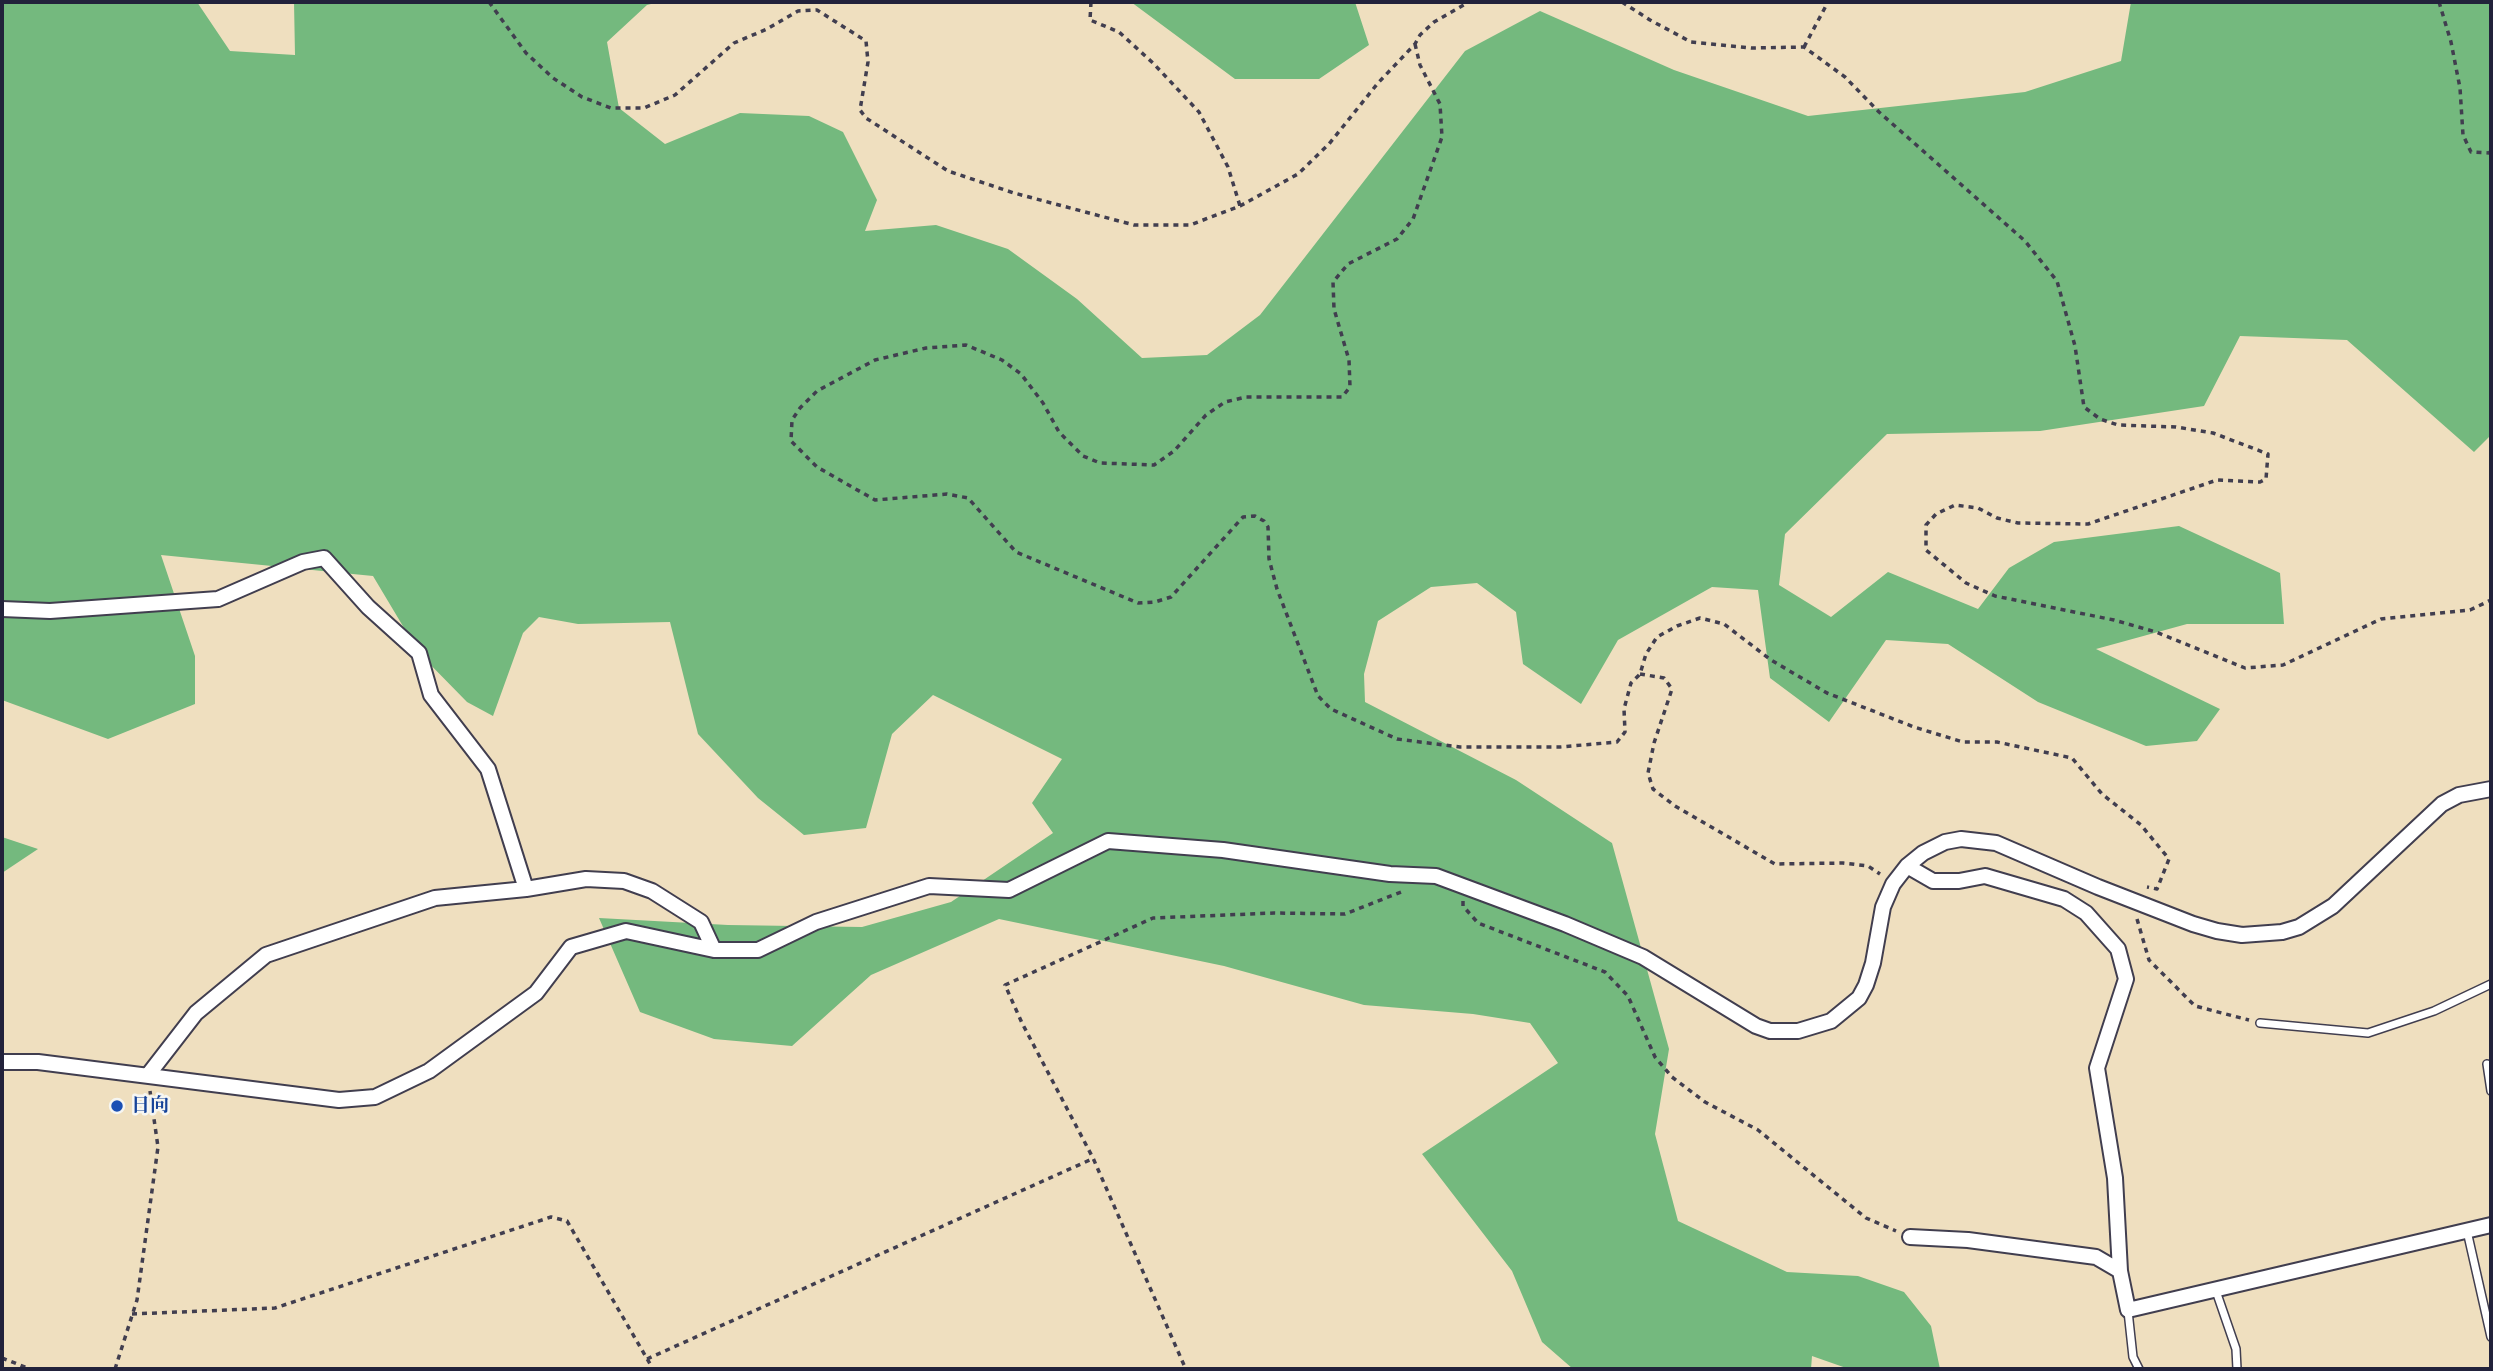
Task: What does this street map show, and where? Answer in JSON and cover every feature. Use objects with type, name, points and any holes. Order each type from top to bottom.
[{"type":"street","points":[[2,609],[50,611],[218,599],[303,562],[324,558],[368,607],[419,653],[430,695],[488,769],[526,889]]},
{"type":"street","points":[[2,1062],[38,1062],[339,1100],[375,1097],[429,1071],[536,993],[571,947],[626,931],[715,950],[758,950],[816,922],[929,886],[1009,890],[1108,841],[1223,850],[1390,874],[1436,876],[1565,924],[1643,957],[1756,1026],[1784,1032],[1816,1027],[1831,1021],[1859,998],[1873,963],[1884,907],[1894,884],[1908,866],[1934,846],[1961,839],[1979,839],[2193,924],[2242,935],[2282,932],[2299,928],[2333,906],[2442,804],[2459,795],[2491,789]]},
{"type":"street","points":[[1908,866],[1933,881],[1959,881],[1985,876],[2064,898],[2086,913],[2118,949],[2126,979],[2097,1068],[2115,1178],[2120,1270],[2128,1310],[2491,1225]]},
{"type":"street","points":[[148,1075],[196,1013],[266,955],[435,898],[586,880],[624,881],[652,891],[701,922],[715,950]]},
{"type":"street","points":[[1910,1237],[1968,1240],[2096,1257],[2120,1270]]},
{"type":"lane","points":[[2260,1023],[2368,1033],[2434,1011],[2491,984]]},
{"type":"lane","points":[[2487,1064],[2491,1091]]},
{"type":"lane","points":[[2467,1231],[2491,1337]]},
{"type":"lane","points":[[2216,1291],[2236,1349],[2237,1369]]},
{"type":"lane","points":[[2128,1310],[2133,1357],[2139,1369]]},
{"type":"path","points":[[489,2],[526,53],[553,78],[582,97],[611,108],[644,108],[675,94],[727,48],[798,11],[817,10],[866,41],[868,62],[860,110],[866,118],[948,171],[1014,193],[1134,225],[1191,225],[1240,206],[1298,174],[1329,144],[1420,35],[1434,22],[1469,2]]},
{"type":"path","points":[[1091,2],[1090,20],[1119,32],[1153,63],[1199,112],[1228,167],[1240,206]]},
{"type":"path","points":[[1622,2],[1691,42],[1751,48],[1804,47],[1845,77],[1880,112],[2025,242],[2057,281],[2075,346],[2084,407],[2100,419],[2118,425],[2176,427],[2213,433],[2268,454],[2266,479],[2260,482],[2217,480],[2088,524],[2018,523],[1997,518],[1978,508],[1955,505],[1936,514],[1926,525],[1926,550],[1966,583],[1995,596],[2114,620],[2156,632],[2245,668],[2283,665],[2381,619],[2470,610],[2491,600]]},
{"type":"path","points":[[1804,47],[1828,2]]},
{"type":"path","points":[[2439,2],[2451,42],[2460,88],[2463,135],[2471,152],[2491,151]]},
{"type":"path","points":[[1415,44],[1420,65],[1440,104],[1442,137],[1413,219],[1397,239],[1348,264],[1333,282],[1334,309],[1349,360],[1350,387],[1342,397],[1246,397],[1225,402],[1206,415],[1174,452],[1154,465],[1100,463],[1083,456],[1059,432],[1043,403],[1021,374],[1002,360],[967,345],[926,348],[875,360],[817,391],[792,420],[791,442],[817,467],[875,500],[947,494],[968,498],[1016,552],[1138,603],[1171,597],[1243,517],[1255,516],[1268,527],[1269,559],[1276,589],[1318,696],[1331,709],[1397,739],[1472,747],[1560,747],[1617,742],[1625,732],[1624,709],[1632,683],[1640,674],[1646,654],[1657,637],[1676,626],[1700,618],[1724,624],[1770,660],[1827,693],[1902,722],[1963,742],[1997,742],[2072,758],[2102,794],[2141,825],[2169,859],[2157,889],[2144,887]]},
{"type":"path","points":[[1640,674],[1664,678],[1672,690],[1654,743],[1648,773],[1653,789],[1686,813],[1775,864],[1843,863],[1868,866],[1894,884]]},
{"type":"path","points":[[1463,886],[1462,906],[1478,923],[1605,972],[1628,996],[1655,1057],[1672,1077],[1704,1102],[1758,1130],[1866,1218],[1910,1237]]},
{"type":"path","points":[[1184,1365],[1093,1158],[1005,985],[1153,918],[1274,913],[1345,914],[1400,892],[1413,892]]},
{"type":"path","points":[[2132,900],[2149,960],[2195,1006],[2260,1023]]},
{"type":"path","points":[[115,1369],[137,1300],[158,1147],[148,1075]]},
{"type":"path","points":[[648,1359],[1093,1158]]},
{"type":"path","points":[[132,1314],[275,1308],[551,1217],[567,1221],[653,1369]]},
{"type":"path","points":[[2,1358],[30,1369]]},
{"type":"green space","points":[[2,2],[197,2],[230,51],[295,55],[294,2],[659,2],[647,5],[607,42],[619,108],[665,144],[740,113],[809,116],[843,132],[877,200],[865,231],[936,225],[1008,249],[1077,299],[1142,358],[1207,355],[1260,315],[1465,51],[1540,11],[1674,70],[1808,116],[2025,92],[2121,61],[2131,2],[2491,2],[2491,435],[2474,452],[2347,340],[2240,336],[2204,406],[2040,431],[1887,434],[1785,534],[1779,585],[1831,617],[1888,572],[1978,609],[2009,568],[2054,542],[2179,526],[2280,573],[2284,624],[2187,624],[2096,649],[2220,709],[2197,741],[2146,746],[2038,702],[1948,644],[1886,640],[1829,722],[1770,678],[1758,590],[1712,587],[1618,640],[1581,704],[1523,664],[1516,612],[1477,583],[1431,587],[1378,621],[1364,674],[1365,702],[1516,780],[1612,843],[1669,1049],[1655,1134],[1678,1221],[1787,1272],[1858,1276],[1904,1292],[1931,1326],[1940,1369],[1849,1369],[1812,1356],[1811,1369],[1573,1369],[1542,1342],[1512,1271],[1422,1154],[1558,1063],[1530,1023],[1473,1014],[1364,1005],[1224,966],[999,919],[871,975],[792,1046],[714,1039],[640,1012],[599,918],[728,925],[862,927],[951,902],[1053,833],[1032,803],[1062,759],[933,695],[892,734],[866,828],[804,835],[758,798],[698,734],[670,622],[578,624],[539,617],[523,633],[493,716],[467,702],[419,653],[373,576],[161,555],[195,656],[195,704],[108,739],[2,700]]},
{"type":"green space","points":[[1131,2],[1355,2],[1369,45],[1319,79],[1235,79]]},
{"type":"green space","points":[[2,837],[38,849],[2,873]]},
{"type":"place","name":"日向","points":[[117,1106]]}]
